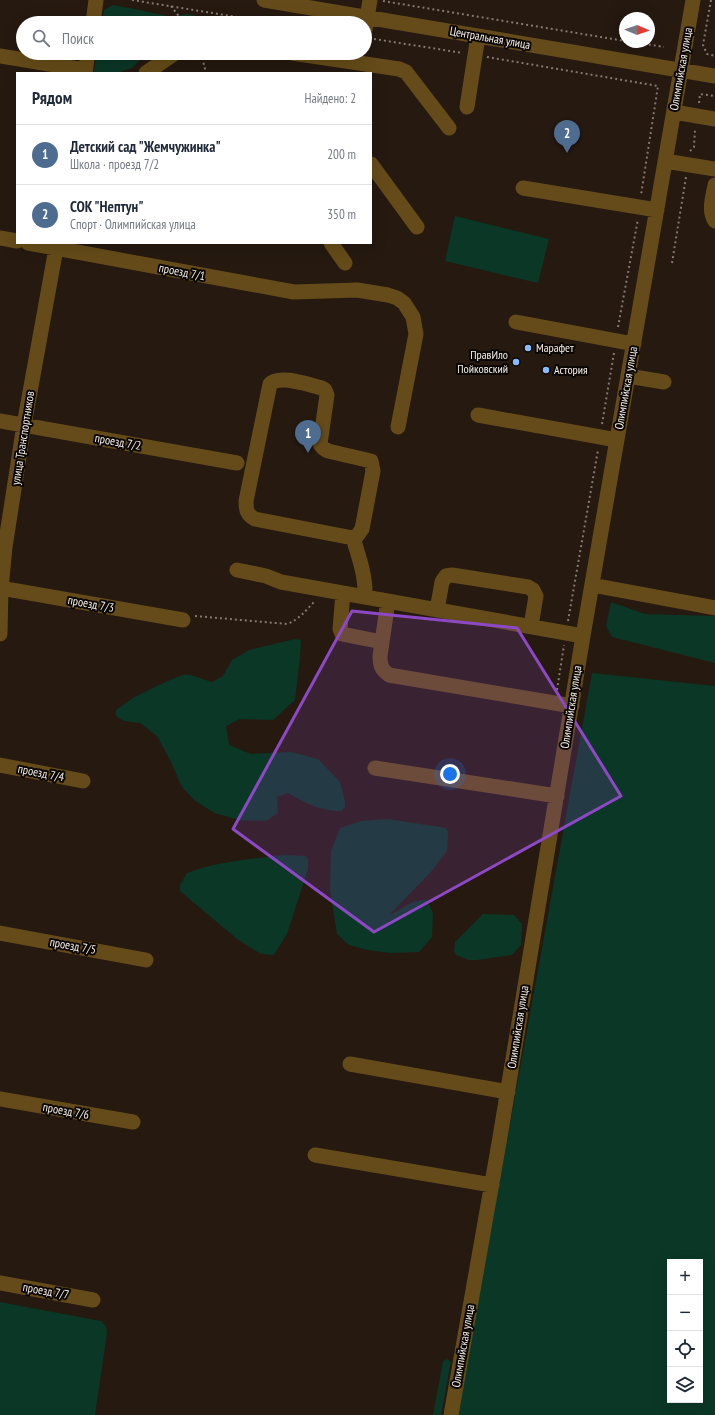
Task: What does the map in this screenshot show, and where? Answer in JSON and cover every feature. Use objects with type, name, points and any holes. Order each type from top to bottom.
[{"type":"street","points":[[94,16],[96,0]]},
{"type":"street","name":"Центральная улица","points":[[264,0],[321,16]]},
{"type":"street","name":"Олимпийская улица","points":[[451,1415],[508,1092],[583,636],[693,0]]},
{"type":"street","points":[[372,17],[377,1]]},
{"type":"street","name":"Центральная улица","points":[[372,29],[478,36],[715,76]]},
{"type":"street","points":[[467,107],[478,36]]},
{"type":"street","points":[[0,56],[16,59]]},
{"type":"street","points":[[23,60],[85,71],[87,60]]},
{"type":"street","points":[[147,72],[165,60]]},
{"type":"street","points":[[340,60],[400,68],[406,72],[449,128]]},
{"type":"street","points":[[674,112],[715,119]]},
{"type":"street","points":[[665,161],[715,169]]},
{"type":"street","points":[[372,165],[417,227]]},
{"type":"street","points":[[715,185],[711,209],[712,216],[715,221]]},
{"type":"street","points":[[523,188],[657,210]]},
{"type":"street","points":[[0,238],[16,241]]},
{"type":"street","name":"проезд 7/1","points":[[37,244],[56,246],[294,292],[357,290],[397,298],[404,303],[413,317],[416,334],[398,427]]},
{"type":"street","points":[[332,244],[345,263]]},
{"type":"street","name":"улица Транспортников","points":[[0,634],[1,588],[5,547],[24,425],[56,246]]},
{"type":"street","points":[[516,322],[634,344]]},
{"type":"street","points":[[628,376],[664,382]]},
{"type":"street","points":[[284,380],[322,388],[325,390],[327,394],[320,444],[328,451],[371,461],[374,471],[362,529],[357,536],[353,538],[250,517],[246,501],[270,384],[272,381],[284,380]]},
{"type":"street","points":[[478,415],[617,440]]},
{"type":"street","name":"проезд 7/2","points":[[0,421],[237,463]]},
{"type":"street","points":[[353,538],[363,576],[365,597]]},
{"type":"street","points":[[237,570],[266,576],[281,582],[583,636]]},
{"type":"street","points":[[437,610],[442,582],[446,576],[452,575],[528,587],[533,590],[536,596],[531,626]]},
{"type":"street","points":[[592,585],[715,608]]},
{"type":"street","name":"проезд 7/3","points":[[1,588],[183,620]]},
{"type":"street","points":[[343,593],[340,629],[342,634],[382,642]]},
{"type":"street","points":[[388,601],[380,665],[383,671],[390,675],[572,706]]},
{"type":"street","name":"проезд 7/4","points":[[0,765],[83,781]]},
{"type":"street","points":[[375,768],[557,796]]},
{"type":"street","name":"проезд 7/5","points":[[0,933],[146,960]]},
{"type":"street","points":[[350,1064],[508,1092]]},
{"type":"street","name":"проезд 7/6","points":[[0,1099],[133,1122]]},
{"type":"street","points":[[315,1156],[492,1185]]},
{"type":"street","name":"проезд 7/7","points":[[0,1283],[93,1300]]},
{"type":"path","points":[[132,0],[232,16]]},
{"type":"path","points":[[711,0],[703,45],[707,54],[715,56]]},
{"type":"path","points":[[377,1],[619,39]]},
{"type":"path","points":[[171,6],[179,16]]},
{"type":"path","points":[[372,30],[475,55],[658,86],[640,207],[555,703]]},
{"type":"path","points":[[655,46],[664,47]]},
{"type":"path","points":[[203,60],[206,72]]},
{"type":"path","points":[[700,94],[715,96]]},
{"type":"path","points":[[183,620],[195,616],[287,624],[302,616],[315,600],[319,599]]},
{"type":"highlighted area","points":[[352,611],[517,628],[621,796],[374,932],[233,829]]},
{"type":"green space","points":[[113,5],[167,16],[103,16],[104,10]]},
{"type":"green space","points":[[186,14],[197,16],[176,16]]},
{"type":"green space","points":[[96,60],[140,60],[132,68],[120,72],[94,71]]},
{"type":"green space","points":[[455,216],[549,239],[538,283],[445,261]]},
{"type":"green space","points":[[611,602],[645,614],[715,616],[715,663],[612,637],[606,626]]},
{"type":"green space","points":[[295,639],[301,640],[295,700],[273,720],[240,719],[226,726],[229,745],[251,754],[291,752],[318,759],[340,782],[345,801],[345,807],[341,811],[319,808],[288,793],[277,797],[278,813],[266,821],[239,820],[214,813],[194,800],[182,787],[157,736],[140,723],[124,721],[116,716],[116,710],[133,698],[163,683],[182,675],[190,675],[212,682],[223,676],[232,660],[249,650]]},
{"type":"green space","points":[[592,673],[715,686],[715,1415],[457,1415]]},
{"type":"green space","points":[[388,819],[446,828],[448,832],[447,851],[430,873],[389,915],[416,901],[427,900],[433,913],[432,937],[419,952],[390,953],[367,950],[349,945],[337,934],[330,890],[331,851],[340,828],[361,821]]},
{"type":"green space","points":[[283,855],[306,856],[308,860],[308,869],[287,934],[274,955],[261,954],[237,939],[180,891],[180,885],[187,873],[223,863]]},
{"type":"green space","points":[[483,914],[514,915],[522,924],[521,945],[512,955],[469,960],[456,955],[454,951],[455,942]]},
{"type":"green space","points":[[0,1302],[101,1321],[106,1326],[107,1333],[95,1415],[0,1415]]},
{"type":"green space","points":[[447,1359],[451,1362],[441,1415],[433,1415],[443,1361]]},
{"type":"place","name":"СОК \"Нептун\"","points":[[567,153]]},
{"type":"place","name":"Марафет","points":[[528,348]]},
{"type":"place","name":"ПравИло Пойковский","points":[[516,362]]},
{"type":"place","name":"Астория","points":[[546,370]]},
{"type":"place","name":"Детский сад \"Жемчужинка\"","points":[[308,453]]}]
